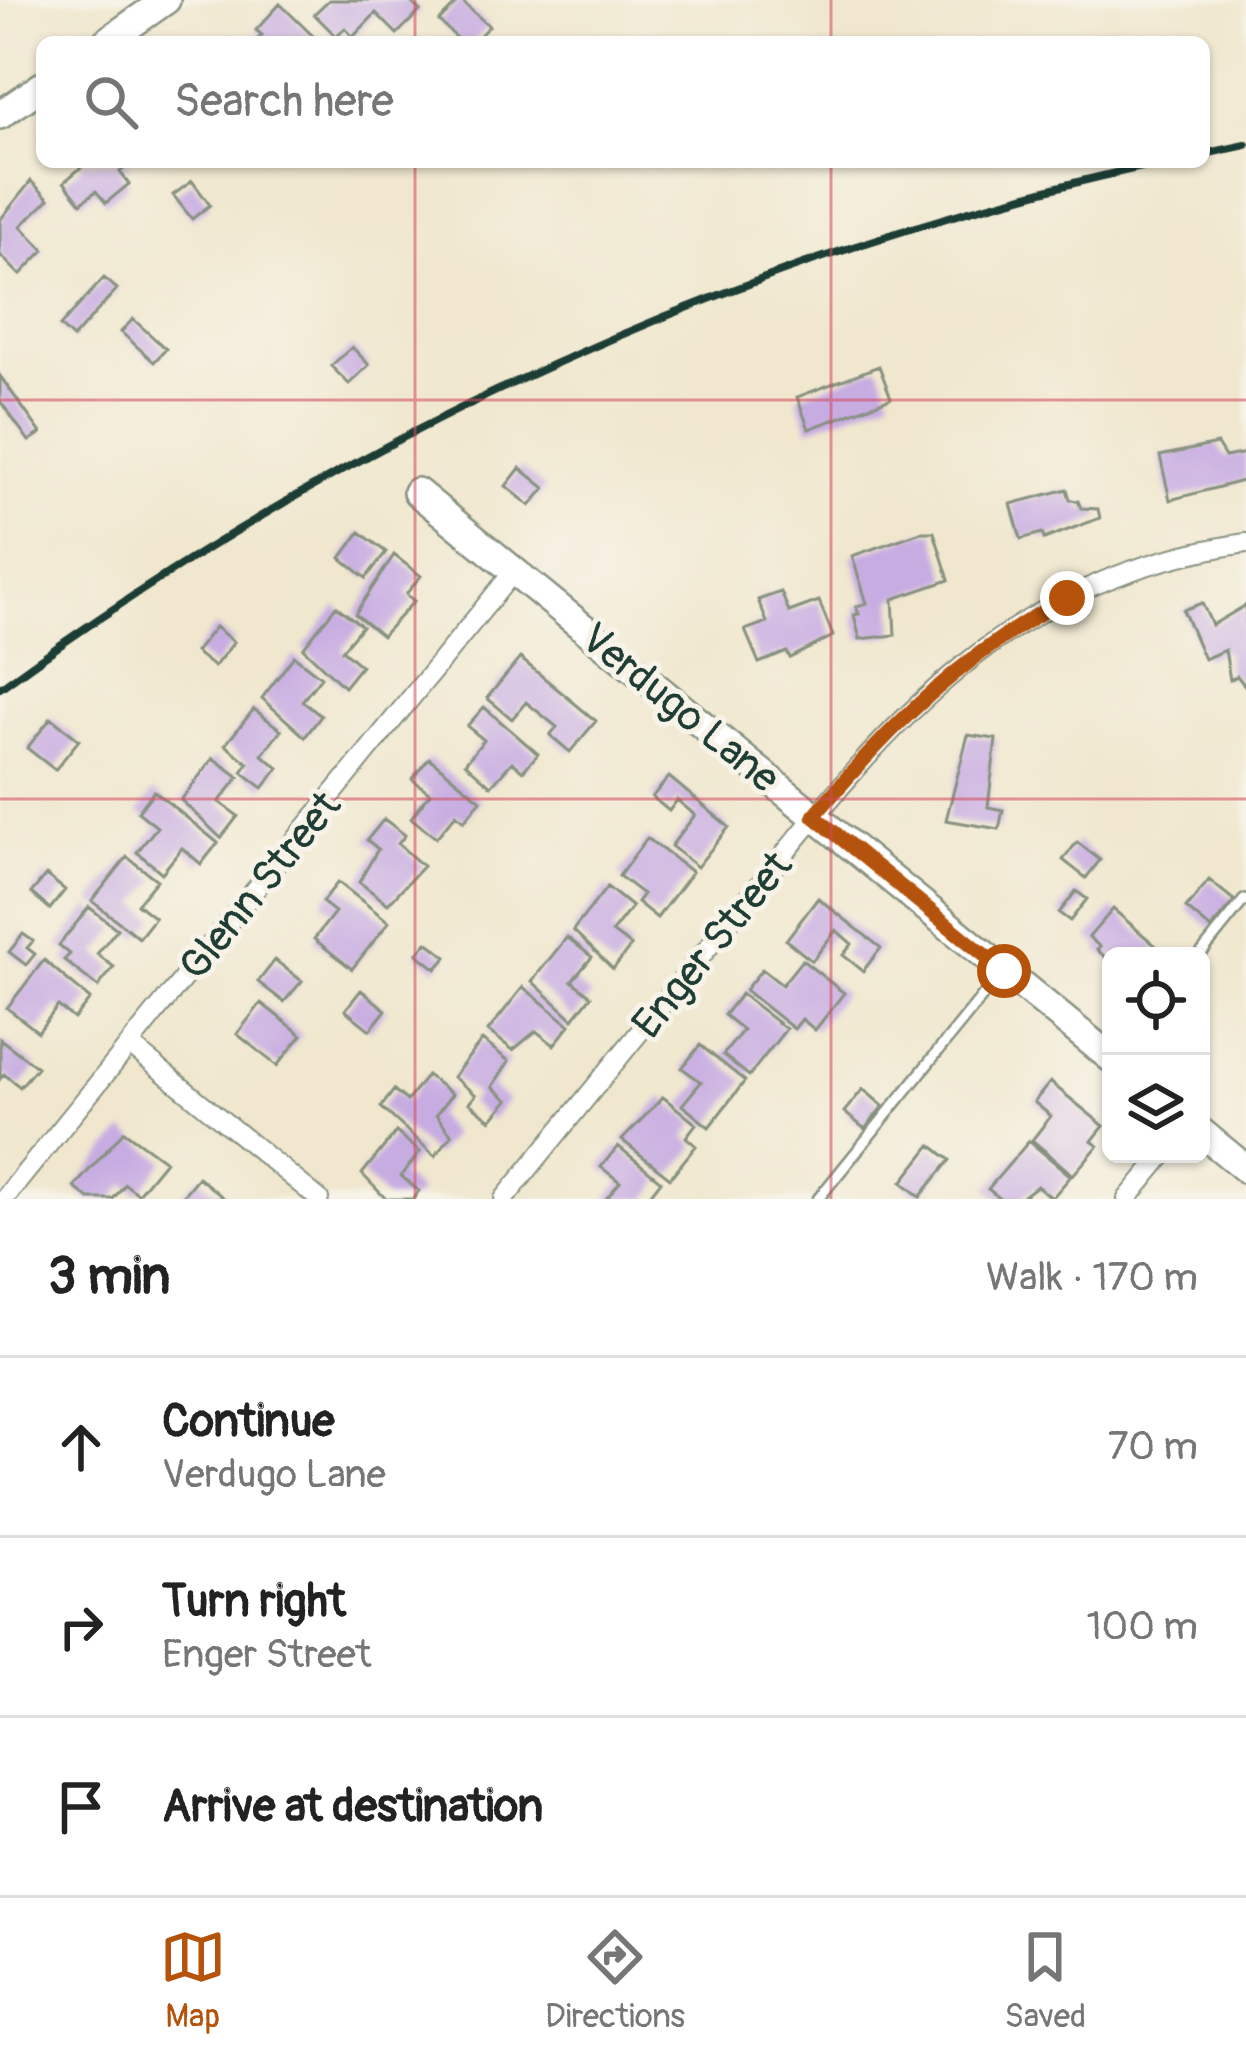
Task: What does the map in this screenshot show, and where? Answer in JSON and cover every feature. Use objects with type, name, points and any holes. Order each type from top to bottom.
[{"type":"street","points":[[115,36],[166,0]]},
{"type":"street","points":[[0,116],[36,90]]},
{"type":"street","name":"Verdugo Lane","points":[[417,492],[1107,1055]]},
{"type":"street","name":"Enger Street","points":[[504,1199],[814,816],[926,693],[1020,623],[1126,573],[1246,543]]},
{"type":"street","name":"Glenn Street","points":[[4,1199],[514,571]]},
{"type":"street","points":[[130,1045],[319,1199]]},
{"type":"street","points":[[1210,1139],[1246,1168]]},
{"type":"street","points":[[1127,1199],[1157,1163]]},
{"type":"lane","points":[[1206,947],[1244,900]]},
{"type":"lane","points":[[818,1199],[1004,971]]},
{"type":"building","points":[[329,0],[409,0],[420,11],[397,34],[376,13],[354,36],[345,28],[336,36],[314,14]]},
{"type":"building","points":[[460,0],[489,26],[479,36],[455,36],[439,21]]},
{"type":"building","points":[[280,4],[313,36],[261,36],[256,30]]},
{"type":"building","points":[[81,168],[125,168],[120,172],[129,184],[106,203],[96,191],[81,203],[64,182]]},
{"type":"building","points":[[31,181],[49,199],[21,226],[44,250],[20,275],[0,255],[0,220]]},
{"type":"building","points":[[192,181],[210,205],[192,219],[173,195]]},
{"type":"building","points":[[104,278],[117,289],[73,338],[60,326]]},
{"type":"building","points":[[133,319],[166,349],[154,362],[121,332]]},
{"type":"building","points":[[352,347],[369,365],[349,384],[331,366]]},
{"type":"building","points":[[879,366],[891,398],[809,429],[797,397]]},
{"type":"building","points":[[0,376],[41,433],[29,441],[0,401]]},
{"type":"building","points":[[1217,444],[1225,457],[1246,453],[1246,480],[1170,500],[1160,456]]},
{"type":"building","points":[[520,468],[545,488],[530,506],[506,486]]},
{"type":"building","points":[[1067,489],[1070,500],[1078,501],[1081,508],[1098,509],[1100,518],[1044,539],[1042,533],[1021,539],[1011,504]]},
{"type":"building","points":[[360,532],[386,552],[366,578],[341,558]]},
{"type":"building","points":[[921,532],[934,532],[949,580],[893,599],[895,635],[860,639],[854,615],[859,614],[856,607],[867,603],[852,556]]},
{"type":"building","points":[[394,555],[421,576],[406,594],[414,601],[382,636],[355,614]]},
{"type":"building","points":[[781,592],[789,612],[819,601],[833,636],[790,658],[787,652],[759,663],[745,630],[767,622],[758,600]]},
{"type":"building","points":[[1202,603],[1212,625],[1246,605],[1246,687],[1237,676],[1230,680],[1225,650],[1204,659],[1183,610]]},
{"type":"building","points":[[336,606],[362,626],[342,650],[361,666],[344,687],[303,648]]},
{"type":"building","points":[[215,627],[234,642],[214,667],[195,652]]},
{"type":"building","points":[[294,656],[321,677],[302,701],[321,716],[305,737],[262,698]]},
{"type":"building","points":[[520,658],[596,721],[570,752],[550,735],[557,727],[526,702],[512,719],[487,698]]},
{"type":"building","points":[[484,707],[538,754],[523,771],[512,762],[491,786],[465,763],[484,740],[467,726]]},
{"type":"building","points":[[254,709],[281,730],[262,755],[279,768],[263,788],[242,772],[248,763],[225,745]]},
{"type":"building","points":[[51,718],[79,740],[55,770],[27,748]]},
{"type":"building","points":[[968,735],[996,739],[988,807],[1003,810],[999,829],[946,820]]},
{"type":"building","points":[[213,758],[239,777],[219,802],[238,816],[221,838],[181,800]]},
{"type":"building","points":[[429,758],[481,800],[464,821],[456,814],[436,838],[411,818],[430,793],[412,779]]},
{"type":"building","points":[[669,777],[729,827],[697,867],[671,846],[695,815],[677,800],[669,811],[652,797]]},
{"type":"building","points":[[154,791],[218,843],[201,864],[182,848],[162,873],[137,852],[157,827],[138,812]]},
{"type":"building","points":[[384,819],[405,835],[398,844],[423,866],[388,904],[359,882],[378,849],[367,840]]},
{"type":"building","points":[[647,838],[692,872],[657,918],[637,902],[643,894],[619,876]]},
{"type":"building","points":[[1077,842],[1100,860],[1086,878],[1063,860]]},
{"type":"building","points":[[127,857],[157,880],[137,904],[155,918],[139,938],[92,901]]},
{"type":"building","points":[[46,875],[65,890],[50,909],[31,893]]},
{"type":"building","points":[[1209,880],[1235,901],[1211,929],[1186,908]]},
{"type":"building","points":[[338,882],[389,922],[352,969],[314,939],[335,912],[322,902]]},
{"type":"building","points":[[607,887],[632,907],[612,932],[631,946],[613,969],[573,930]]},
{"type":"building","points":[[1076,891],[1087,899],[1070,921],[1059,913]]},
{"type":"building","points":[[818,898],[881,948],[863,971],[843,955],[852,944],[836,930],[812,961],[786,940]]},
{"type":"building","points":[[89,907],[117,929],[97,954],[114,967],[98,987],[64,960],[70,954],[59,945]]},
{"type":"building","points":[[1113,909],[1156,946],[1102,947],[1102,954],[1089,937]]},
{"type":"building","points":[[23,934],[33,941],[27,948],[35,954],[26,965],[9,952]]},
{"type":"building","points":[[567,937],[592,957],[572,981],[591,996],[573,1019],[532,981]]},
{"type":"building","points":[[427,942],[447,957],[436,969],[417,954]]},
{"type":"building","points":[[44,960],[90,999],[74,1019],[58,1006],[38,1032],[7,1008]]},
{"type":"building","points":[[275,960],[302,981],[284,1002],[258,982]]},
{"type":"building","points":[[802,960],[844,993],[815,1030],[802,1019],[794,1029],[745,990],[762,969],[782,985]]},
{"type":"building","points":[[523,987],[570,1025],[554,1045],[536,1031],[513,1050],[488,1031]]},
{"type":"building","points":[[361,990],[386,1010],[370,1030],[345,1010]]},
{"type":"building","points":[[741,994],[786,1029],[749,1076],[723,1055],[743,1030],[724,1015]]},
{"type":"building","points":[[261,1003],[302,1035],[277,1066],[237,1034]]},
{"type":"building","points":[[0,1039],[37,1067],[20,1087],[4,1074],[0,1079]]},
{"type":"building","points":[[482,1040],[509,1061],[492,1087],[508,1100],[491,1120],[469,1103],[476,1095],[453,1077]]},
{"type":"building","points":[[700,1045],[745,1081],[709,1127],[682,1105],[701,1082],[682,1068]]},
{"type":"building","points":[[427,1075],[452,1094],[436,1115],[452,1135],[435,1156],[381,1107],[394,1090],[407,1101]]},
{"type":"building","points":[[1050,1082],[1102,1124],[1092,1141],[1098,1146],[1073,1175],[1032,1140],[1051,1116],[1034,1102]]},
{"type":"building","points":[[863,1089],[883,1106],[865,1129],[844,1112]]},
{"type":"building","points":[[663,1097],[696,1124],[686,1137],[696,1146],[670,1178],[622,1140]]},
{"type":"building","points":[[124,1131],[165,1161],[138,1194],[125,1184],[113,1199],[89,1199],[74,1187]]},
{"type":"building","points":[[396,1132],[420,1152],[401,1176],[419,1191],[413,1199],[386,1199],[362,1174]]},
{"type":"building","points":[[1029,1141],[1071,1176],[1052,1198],[1037,1186],[1020,1199],[1001,1199],[988,1189]]},
{"type":"building","points":[[931,1145],[950,1160],[920,1197],[902,1182]]},
{"type":"building","points":[[618,1146],[661,1181],[647,1199],[606,1199],[620,1182],[601,1167]]},
{"type":"building","points":[[198,1177],[225,1199],[180,1199]]},
{"type":"railway","points":[[1210,153],[1246,145]]},
{"type":"railway","points":[[0,688],[132,596],[269,511],[410,434],[555,364],[703,301],[854,247],[1008,200],[1139,168]]},
{"type":"route","points":[[1004,971],[814,816],[880,738],[926,693],[967,658],[1067,598]]}]
